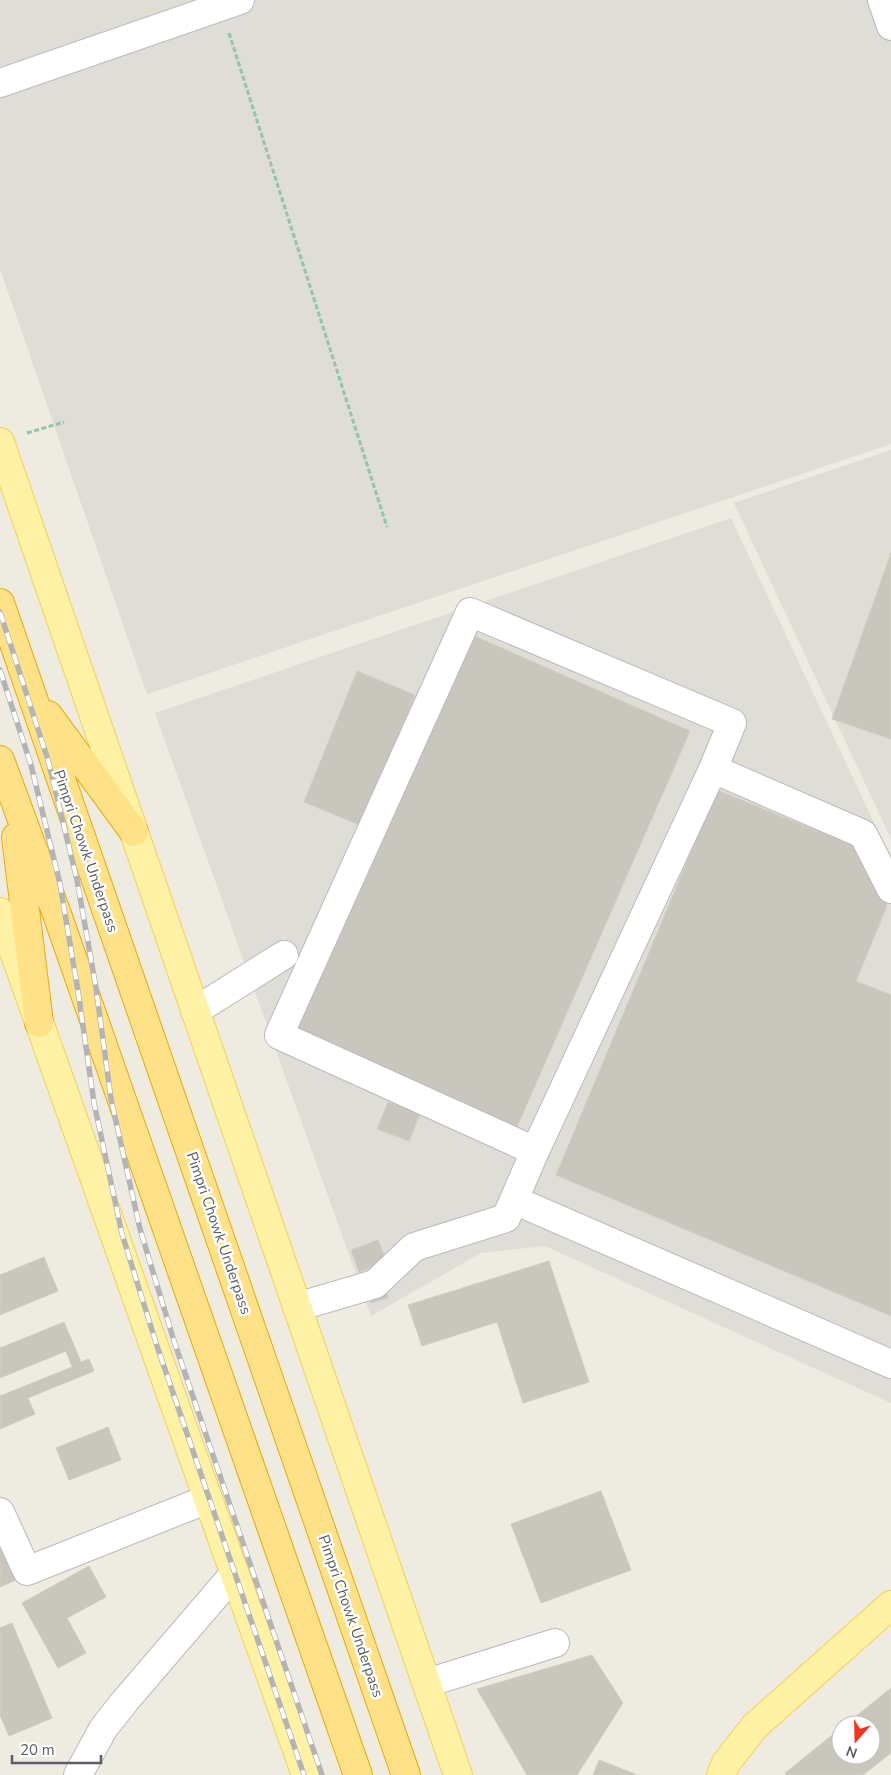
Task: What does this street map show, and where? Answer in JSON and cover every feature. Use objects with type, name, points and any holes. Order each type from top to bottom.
[{"type":"highway","name":"Pimpri Chowk Underpass","points":[[0,603],[406,1775]]},
{"type":"highway","points":[[31,692],[134,832]]},
{"type":"highway","points":[[0,760],[61,926],[358,1775]]},
{"type":"highway","points":[[11,791],[40,1023]]},
{"type":"main road","points":[[0,442],[458,1775]]},
{"type":"main road","points":[[0,912],[306,1775]]},
{"type":"main road","points":[[729,1771],[755,1726],[888,1612]]},
{"type":"street","points":[[882,0],[891,26]]},
{"type":"street","points":[[0,83],[230,3]]},
{"type":"street","points":[[297,1307],[375,1284],[414,1248],[506,1218],[535,1151],[713,770],[732,723],[470,612],[279,1035],[535,1151]]},
{"type":"street","points":[[713,770],[863,834],[891,889]]},
{"type":"street","points":[[195,1011],[284,955]]},
{"type":"street","points":[[514,1200],[891,1364]]},
{"type":"street","points":[[0,1512],[26,1571],[208,1500]]},
{"type":"street","points":[[78,1775],[103,1730],[125,1701],[234,1574]]},
{"type":"street","points":[[426,1683],[555,1643]]},
{"type":"path","points":[[230,3],[387,527]]},
{"type":"path","points":[[32,431],[64,422]]},
{"type":"shaded area","points":[[0,0],[891,0],[891,444],[147,694],[0,269]]},
{"type":"shaded area","points":[[891,450],[891,839],[734,503]]},
{"type":"shaded area","points":[[731,518],[891,859],[891,1403],[545,1246],[481,1253],[371,1316],[155,713]]},
{"type":"building","points":[[891,553],[891,739],[832,719]]},
{"type":"building","points":[[472,635],[690,731],[517,1127],[292,1033]]},
{"type":"building","points":[[357,671],[415,695],[362,826],[304,802]]},
{"type":"building","points":[[717,790],[859,848],[887,906],[856,981],[891,995],[891,1316],[556,1175]]},
{"type":"building","points":[[388,1102],[420,1114],[409,1141],[377,1129]]},
{"type":"building","points":[[378,1240],[387,1262],[359,1272],[351,1250]]},
{"type":"building","points":[[44,1257],[58,1291],[0,1315],[0,1275]]},
{"type":"building","points":[[549,1261],[589,1382],[523,1403],[497,1322],[422,1346],[408,1305]]},
{"type":"building","points":[[385,1287],[388,1298],[371,1303],[367,1292]]},
{"type":"building","points":[[64,1322],[81,1362],[89,1359],[94,1371],[28,1398],[35,1414],[0,1429],[0,1396],[72,1367],[66,1351],[0,1378],[0,1348]]},
{"type":"building","points":[[108,1427],[121,1460],[69,1480],[56,1448]]},
{"type":"building","points":[[601,1491],[631,1570],[541,1603],[511,1524]]},
{"type":"building","points":[[0,1547],[16,1580],[0,1587]]},
{"type":"building","points":[[89,1566],[106,1597],[67,1618],[86,1653],[58,1668],[22,1603]]},
{"type":"building","points":[[12,1623],[52,1718],[9,1736],[0,1715],[0,1628]]},
{"type":"building","points":[[592,1655],[623,1703],[577,1775],[527,1775],[477,1689]]},
{"type":"building","points":[[891,1688],[891,1753],[881,1761],[881,1715],[857,1715]]},
{"type":"building","points":[[831,1736],[831,1765],[876,1765],[863,1775],[787,1775],[785,1773]]},
{"type":"building","points":[[599,1760],[635,1774],[635,1775],[593,1775]]},
{"type":"railway","points":[[0,612],[48,760],[77,880],[96,988],[111,1099],[140,1229],[174,1341],[322,1775]]},
{"type":"railway","points":[[0,670],[31,765],[60,884],[94,1103],[122,1234],[157,1346],[304,1775]]}]
